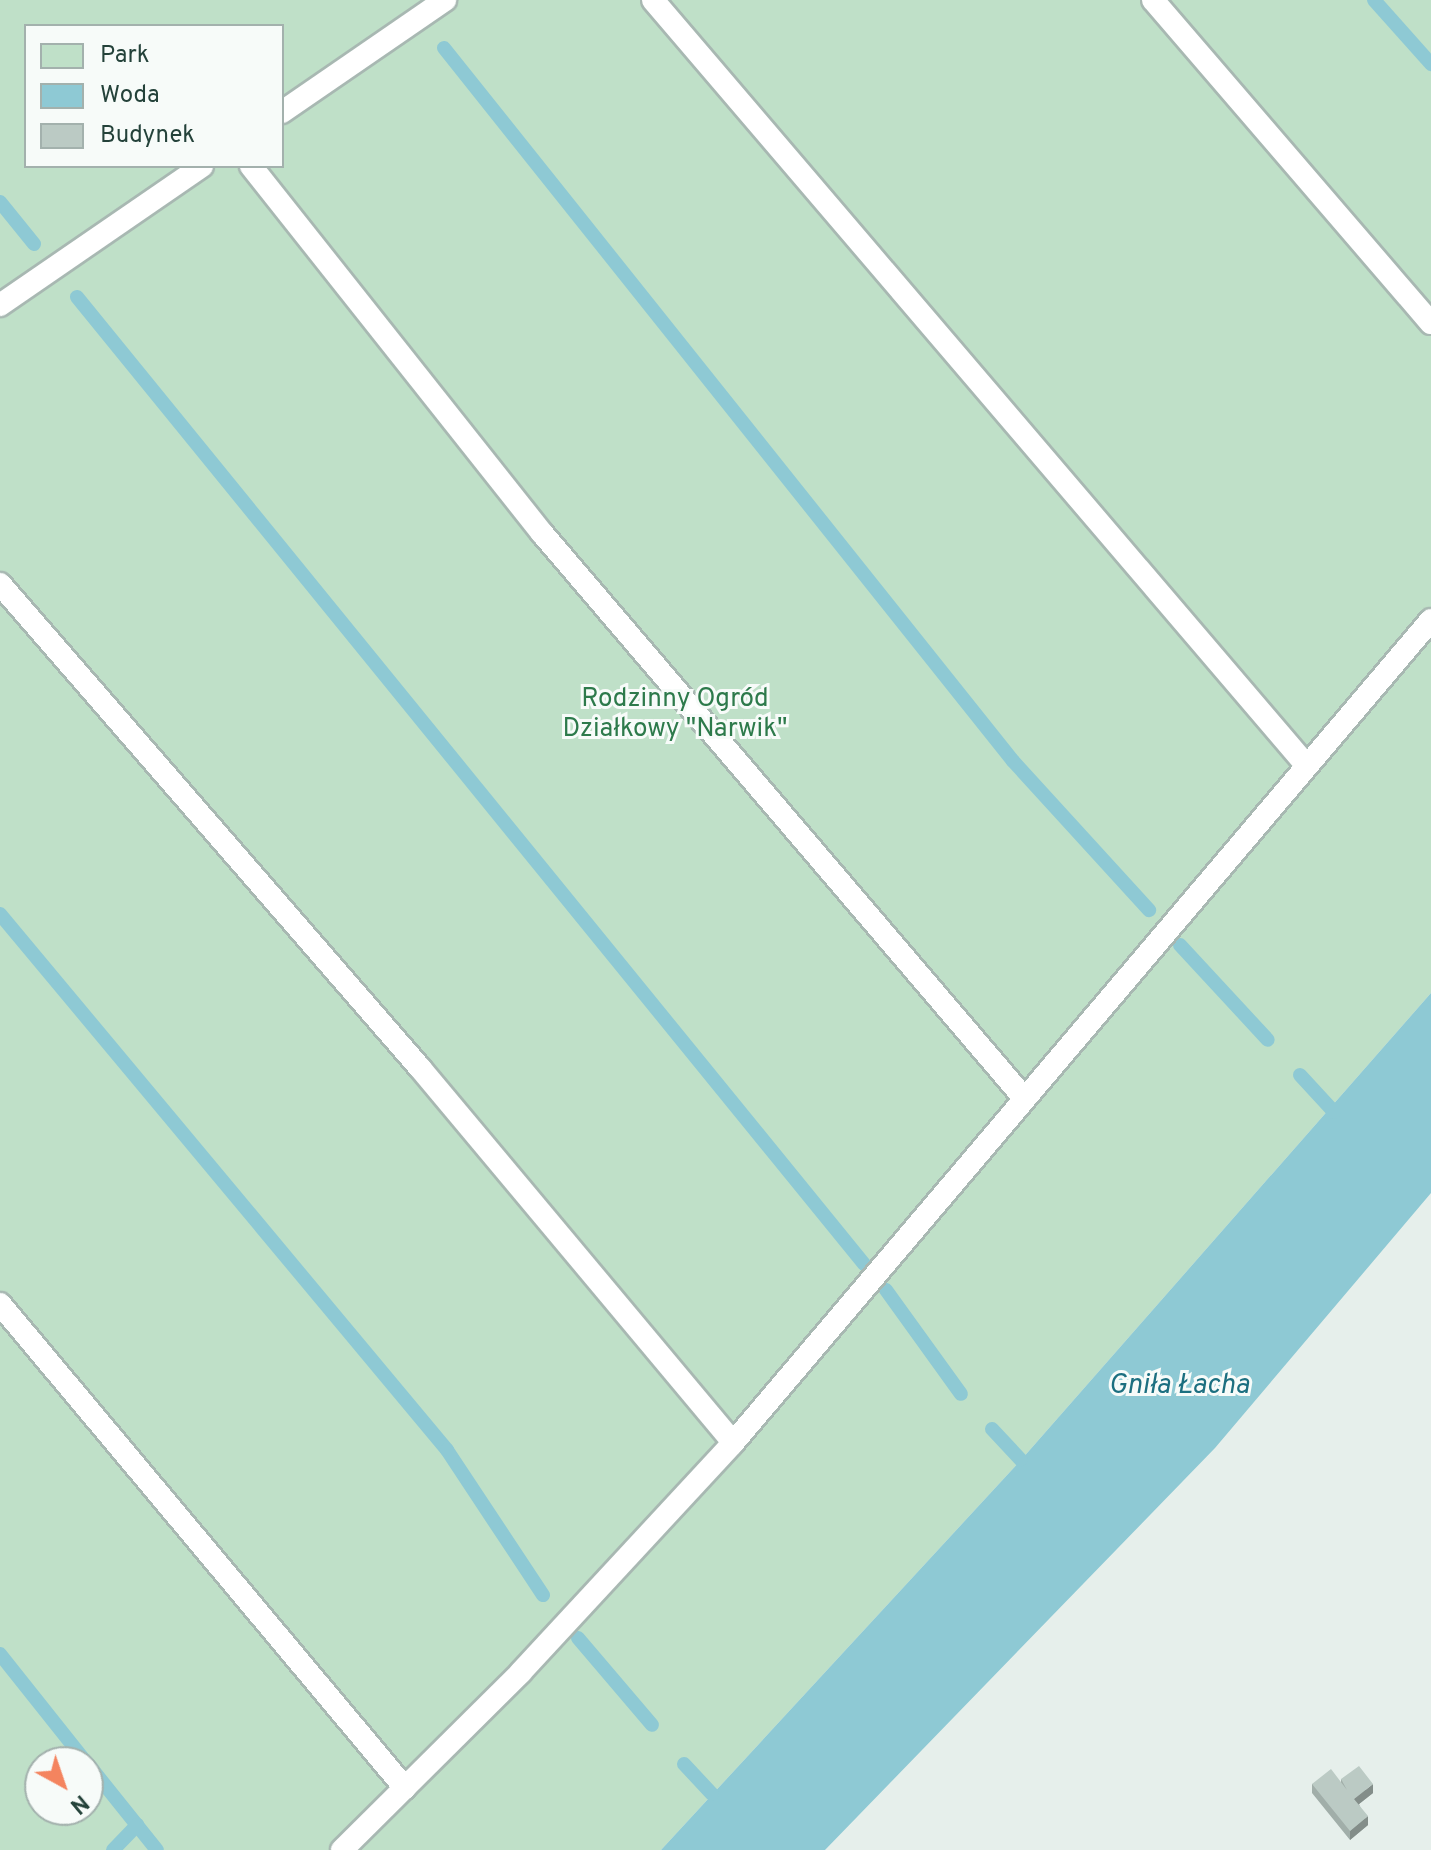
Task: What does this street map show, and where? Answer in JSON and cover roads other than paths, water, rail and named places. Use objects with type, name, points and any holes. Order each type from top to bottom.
[{"type":"lane","points":[[284,111],[445,0]]},
{"type":"lane","points":[[653,0],[1307,766]]},
{"type":"lane","points":[[1153,0],[1431,323]]},
{"type":"lane","points":[[0,305],[199,168]]},
{"type":"lane","points":[[253,168],[542,533],[1024,1098]]},
{"type":"lane","points":[[0,584],[420,1068],[733,1443]]},
{"type":"lane","points":[[342,1850],[405,1788],[733,1443],[1431,620]]},
{"type":"lane","points":[[0,1304],[405,1788]]},
{"type":"water","name":"Gniła Łacha","points":[[1431,993],[1431,1193],[1215,1448],[825,1850],[661,1850],[1021,1460]]},
{"type":"waterway","points":[[1374,0],[1431,64]]},
{"type":"waterway","points":[[444,48],[1013,761],[1149,910]]},
{"type":"waterway","points":[[0,202],[34,244]]},
{"type":"waterway","points":[[77,297],[864,1264]]},
{"type":"waterway","points":[[0,914],[447,1450],[543,1595]]},
{"type":"waterway","points":[[1180,945],[1268,1040]]},
{"type":"waterway","points":[[1300,1075],[1334,1112]]},
{"type":"waterway","points":[[886,1290],[961,1394]]},
{"type":"waterway","points":[[992,1429],[1021,1460]]},
{"type":"waterway","points":[[578,1638],[652,1725]]},
{"type":"waterway","points":[[0,1654],[73,1746]]},
{"type":"waterway","points":[[684,1764],[712,1794]]},
{"type":"waterway","points":[[104,1784],[157,1850]]},
{"type":"waterway","points":[[113,1850],[137,1825]]},
{"type":"park label","name":"Rodzinny Ogród Działkowy \"Narwik\"","points":[[675,715]]}]
